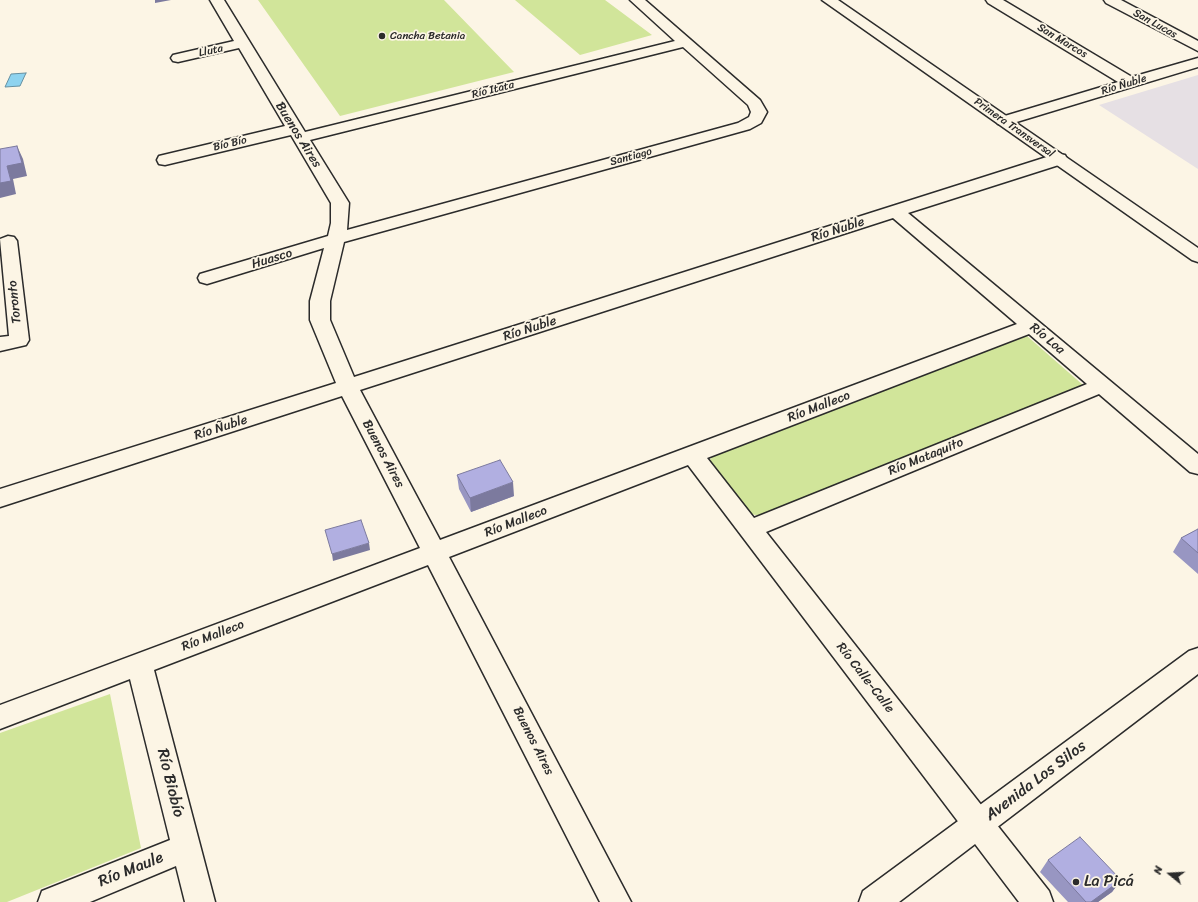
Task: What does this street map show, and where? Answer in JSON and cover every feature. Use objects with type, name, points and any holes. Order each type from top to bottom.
[{"type":"street","name":"Buenos Aires","points":[[217,0],[340,203],[340,223],[320,301],[320,320],[348,387],[616,902]]},
{"type":"street","name":"Santiago","points":[[336,239],[737,128],[755,120],[759,112],[755,103],[687,42],[636,0]]},
{"type":"street","name":"Primera Transversal","points":[[829,0],[1198,256]]},
{"type":"street","name":"San Marcos","points":[[993,0],[1131,83]]},
{"type":"street","name":"San Lucas","points":[[1111,0],[1198,47]]},
{"type":"street","name":"Río Itata","points":[[297,133],[687,42]]},
{"type":"street","name":"Lluta","points":[[178,58],[243,43]]},
{"type":"street","name":"Río Ñuble","points":[[1004,121],[1198,62]]},
{"type":"street","name":"Bío Bío","points":[[165,160],[297,133]]},
{"type":"street","name":"Río Ñuble","points":[[0,498],[1059,159]]},
{"type":"street","name":"Río Loa","points":[[896,212],[1198,466]]},
{"type":"street","name":"Huasco","points":[[207,278],[336,239]]},
{"type":"street","name":"Toronto","points":[[8,241],[9,342]]},
{"type":"street","name":"Río Malleco","points":[[0,716],[1032,326]]},
{"type":"street","name":"Río Mataquito","points":[[750,529],[1103,385]]},
{"type":"street","name":"Río Calle-Calle","points":[[692,455],[1038,902]]},
{"type":"street","name":"Avenida Los Silos","points":[[874,902],[1198,660]]},
{"type":"street","name":"Río Biobío","points":[[139,664],[200,902]]},
{"type":"street","name":"Río Maule","points":[[53,902],[186,848]]},
{"type":"shaded area","points":[[1198,75],[1198,169],[1099,105]]},
{"type":"green space","name":"Cancha Betania","points":[[258,0],[444,0],[514,72],[340,116]]},
{"type":"green space","points":[[515,0],[605,0],[652,35],[580,55]]},
{"type":"green space","points":[[1027,336],[1083,385],[766,516],[748,514],[707,465],[713,455]]},
{"type":"green space","points":[[110,694],[141,848],[7,902],[0,902],[0,733]]},
{"type":"water","points":[[26,73],[20,86],[5,87],[11,74]]},
{"type":"building","points":[[17,146],[22,163],[7,166],[11,181],[0,183],[0,149]]},
{"type":"building","points":[[500,460],[513,482],[470,498],[457,475]]},
{"type":"building","points":[[361,520],[369,543],[332,554],[325,530]]},
{"type":"building","points":[[1198,529],[1198,553],[1181,538]]},
{"type":"building","points":[[1080,837],[1121,880],[1091,902],[1086,902],[1048,860]]},
{"type":"place","name":"Cancha Betania","points":[[382,36]]},
{"type":"place","name":"La Picá","points":[[1076,882]]}]
